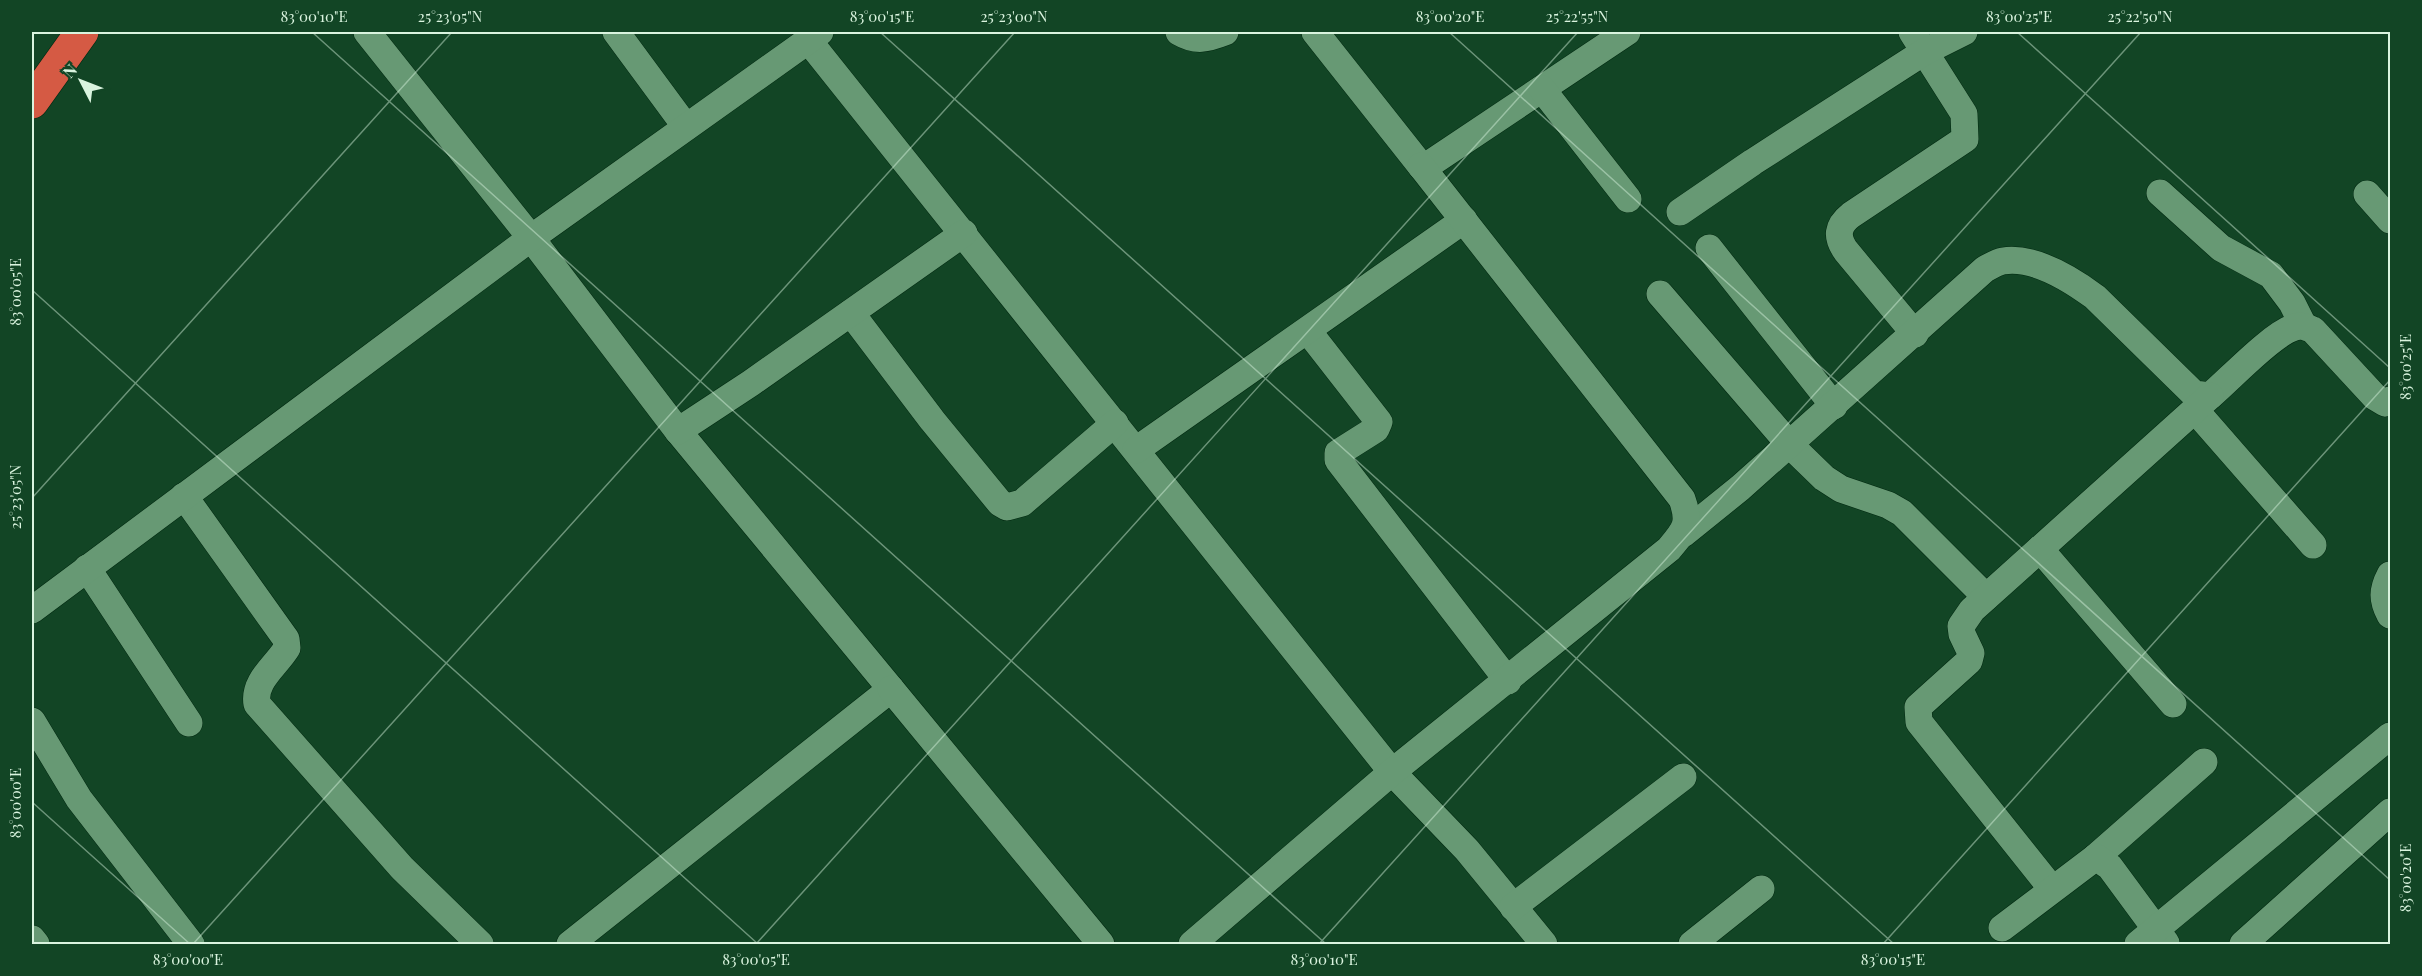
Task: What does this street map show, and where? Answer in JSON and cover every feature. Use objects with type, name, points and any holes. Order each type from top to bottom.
[{"type":"highway","points":[[32,76],[75,32]]},
{"type":"highway","points":[[32,102],[82,32]]},
{"type":"street","points":[[368,32],[531,238],[678,431],[1101,945]]},
{"type":"street","points":[[616,32],[686,127]]},
{"type":"street","points":[[1179,32],[1205,40],[1224,32]]},
{"type":"street","points":[[1315,32],[1682,499],[1688,516],[1683,534]]},
{"type":"street","points":[[1421,166],[1431,163],[1627,32]]},
{"type":"street","points":[[1680,212],[1918,42],[1964,32]]},
{"type":"street","points":[[32,610],[531,238],[814,35],[964,232],[1392,772],[1467,850],[1545,945]]},
{"type":"street","points":[[1915,334],[1846,251],[1838,236],[1840,226],[1851,215],[1965,139],[1967,132],[1964,114],[1918,42]]},
{"type":"street","points":[[1542,89],[1628,199]]},
{"type":"street","points":[[2160,193],[2221,248],[2271,275],[2292,303],[2303,326]]},
{"type":"street","points":[[2367,194],[2391,220]]},
{"type":"street","points":[[1137,450],[1464,220]]},
{"type":"street","points":[[678,431],[851,313],[964,232]]},
{"type":"street","points":[[1709,248],[1834,406]]},
{"type":"street","points":[[1192,945],[1392,772],[1508,681],[1669,549],[1683,534],[1790,445],[1985,269],[2002,261],[2042,267],[2080,286],[2095,297],[2202,403],[2313,545]]},
{"type":"street","points":[[1660,294],[1790,445],[1824,478],[1841,489],[1878,501],[1902,513],[1986,597]]},
{"type":"street","points":[[851,313],[932,420],[1000,503],[1007,507],[1023,503],[1115,423]]},
{"type":"street","points":[[2052,889],[1919,722],[1918,706],[1969,661],[1971,653],[1962,634],[1961,626],[1965,617],[2202,403],[2279,336],[2293,327],[2303,326],[2313,330],[2366,389],[2389,404]]},
{"type":"street","points":[[1308,331],[1379,422],[1376,429],[1338,453],[1338,460],[1508,681]]},
{"type":"street","points":[[184,496],[286,639],[287,648],[262,680],[255,694],[257,704],[402,868],[480,945]]},
{"type":"street","points":[[2040,549],[2173,704]]},
{"type":"street","points":[[87,568],[189,723]]},
{"type":"street","points":[[2391,575],[2383,593],[2384,603],[2391,615]]},
{"type":"street","points":[[570,945],[891,689]]},
{"type":"street","points":[[32,721],[79,799],[191,945]]},
{"type":"street","points":[[2096,857],[2110,867],[2154,940],[2391,736]]},
{"type":"street","points":[[2002,928],[2096,857],[2204,762]]},
{"type":"street","points":[[1513,906],[1683,777]]},
{"type":"street","points":[[2243,945],[2391,812]]},
{"type":"street","points":[[1692,945],[1761,889]]},
{"type":"street","points":[[32,939],[36,945]]}]
